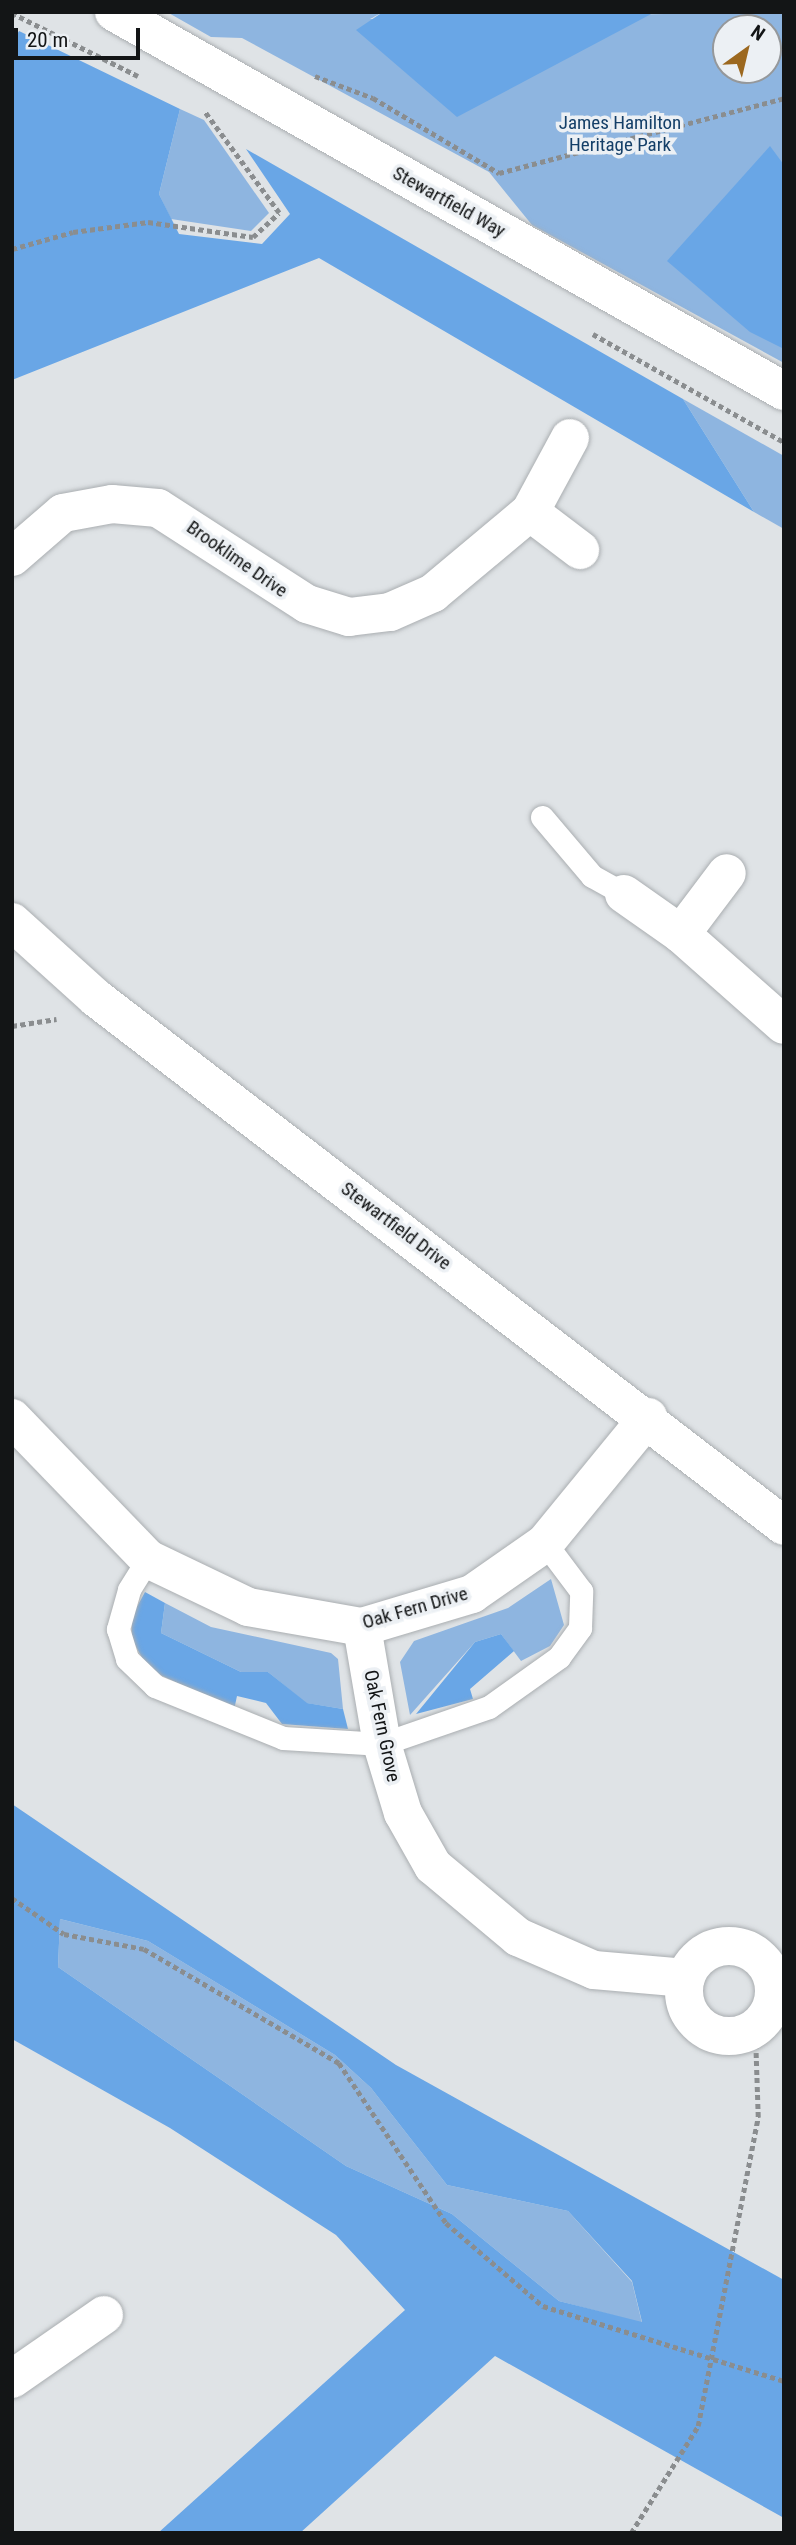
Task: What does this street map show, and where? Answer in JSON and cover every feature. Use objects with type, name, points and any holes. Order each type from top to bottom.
[{"type":"street","name":"Stewartfield Way","points":[[114,12],[784,391]]},
{"type":"street","name":"Brooklime Drive","points":[[12,557],[63,513],[112,504],[158,508],[198,529],[270,586],[349,617],[390,612],[433,593],[530,512],[570,438]]},
{"type":"street","points":[[530,512],[580,550]]},
{"type":"street","points":[[681,934],[727,873]]},
{"type":"street","points":[[624,894],[681,934],[784,1026]]},
{"type":"street","name":"Stewartfield Drive","points":[[12,922],[96,998],[648,1417],[784,1526]]},
{"type":"street","name":"Oak Fern Drive","points":[[12,1418],[148,1559],[248,1607],[362,1627],[472,1594],[545,1543],[648,1417]]},
{"type":"street","name":"Oak Fern Grove","points":[[362,1627],[382,1744],[403,1813],[433,1866],[475,1906],[518,1937],[594,1970],[686,1978]]},
{"type":"street","points":[[714,1949],[755,1954],[774,1991],[755,2028],[725,2036],[696,2023],[684,1994],[686,1978],[714,1949]]},
{"type":"street","points":[[12,2379],[104,2315]]},
{"type":"lane","points":[[542,817],[592,876],[624,894]]},
{"type":"lane","points":[[148,1559],[129,1590],[118,1629],[127,1659],[155,1686],[283,1738],[382,1744],[489,1707],[559,1657],[580,1628],[581,1591],[545,1543]]},
{"type":"path","points":[[12,249],[73,232],[148,222],[253,237],[279,214],[202,108],[212,68]]},
{"type":"path","points":[[311,74],[373,98],[499,173],[784,98]]},
{"type":"path","points":[[14,1901],[64,1934],[144,1949],[339,2063],[446,2223],[543,2306],[713,2356],[784,2381]]},
{"type":"path","points":[[631,2533],[698,2426],[758,2117],[755,2028]]},
{"type":"green space","name":"James Hamilton Heritage Park","points":[[167,12],[383,12],[370,19],[784,12],[784,363],[532,225],[489,172],[242,38],[211,37]]},
{"type":"green space","points":[[180,109],[204,120],[269,213],[251,231],[171,219],[159,194]]},
{"type":"green space","points":[[683,399],[784,456],[784,529],[754,512]]},
{"type":"green space","points":[[551,1579],[564,1625],[550,1646],[521,1661],[501,1634],[475,1642],[410,1715],[400,1662],[414,1641],[508,1608]]},
{"type":"green space","points":[[165,1603],[211,1627],[331,1653],[338,1659],[343,1709],[306,1703],[268,1672],[241,1672],[161,1633]]},
{"type":"green space","points":[[60,1919],[148,1941],[335,2055],[371,2088],[447,2185],[568,2211],[632,2282],[642,2323],[559,2301],[452,2214],[346,2166],[58,1967]]},
{"type":"shaded area","points":[[383,12],[655,12],[457,117],[356,30]]},
{"type":"shaded area","points":[[19,31],[180,109],[159,194],[179,234],[262,244],[290,214],[246,149],[683,399],[754,512],[319,258],[12,380],[12,43]]},
{"type":"shaded area","points":[[770,146],[784,165],[784,349],[750,332],[667,261]]},
{"type":"shaded area","points":[[145,1592],[165,1603],[161,1633],[241,1672],[268,1672],[307,1703],[343,1709],[348,1729],[282,1724],[266,1703],[237,1696],[234,1710],[148,1669],[132,1639],[132,1616]]},
{"type":"shaded area","points":[[501,1634],[514,1651],[470,1689],[473,1699],[416,1714],[475,1642]]},
{"type":"shaded area","points":[[12,1804],[396,2065],[784,2280],[784,2518],[495,2356],[300,2533],[158,2533],[405,2310],[336,2235],[170,2128],[12,2039]],"holes":[[[60,1919],[148,1941],[335,2055],[371,2088],[447,2185],[568,2211],[632,2281],[642,2322],[559,2301],[452,2214],[346,2166],[58,1967]]]}]
